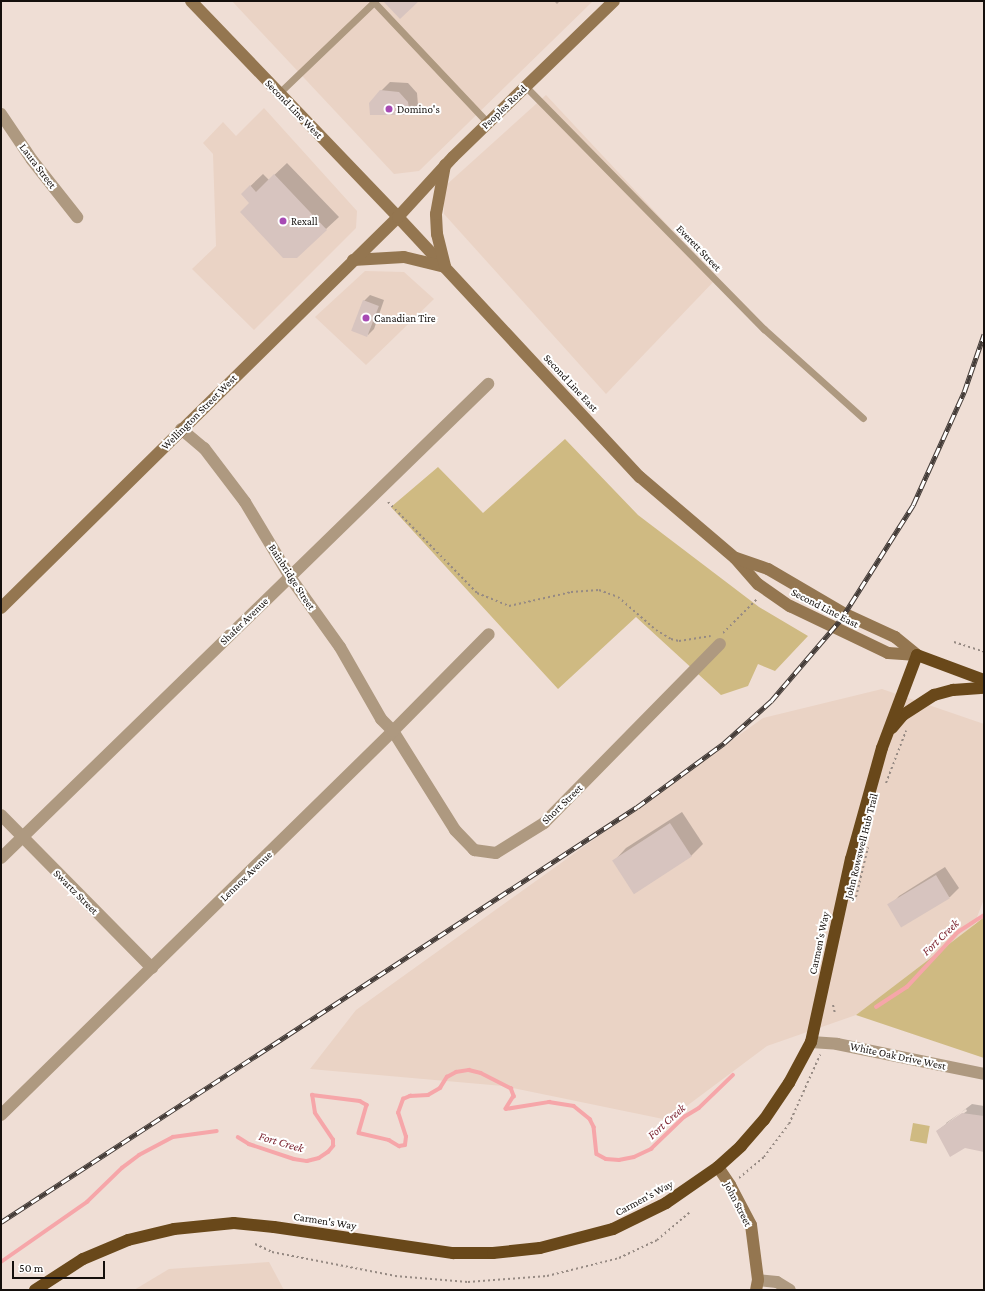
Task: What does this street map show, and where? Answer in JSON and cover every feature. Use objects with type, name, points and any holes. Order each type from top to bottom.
[{"type":"highway","name":"Second Line East","points":[[917,655],[984,680]]},
{"type":"highway","name":"Carmen's Way","points":[[35,1290],[83,1259],[128,1240],[174,1229],[234,1223],[274,1227],[453,1253],[493,1253],[540,1248],[613,1229],[666,1203],[718,1167],[741,1146],[764,1120],[789,1083],[810,1042],[850,859],[886,735],[917,655]]},
{"type":"highway","points":[[886,735],[903,715],[934,695],[953,690],[984,688]]},
{"type":"main road","name":"Second Line West","points":[[191,1],[398,217]]},
{"type":"main road","name":"Peoples Road","points":[[398,217],[445,165],[614,1]]},
{"type":"main road","points":[[354,260],[404,257],[445,267],[437,234],[436,214],[445,165]]},
{"type":"main road","name":"Wellington Street West","points":[[1,608],[181,429],[398,217]]},
{"type":"main road","name":"Second Line East","points":[[398,217],[640,477],[735,558],[758,584],[790,606],[888,653],[917,655]]},
{"type":"main road","name":"Second Line East","points":[[735,558],[768,570],[845,614],[895,637],[917,655]]},
{"type":"main road","name":"John Street","points":[[718,1167],[730,1185],[751,1225],[757,1285]]},
{"type":"street","name":"Laura Street","points":[[1,114],[32,160],[77,217]]},
{"type":"street","name":"Shafer Avenue","points":[[1,858],[488,384]]},
{"type":"street","name":"Bainbridge Street","points":[[181,429],[204,448],[245,502],[290,577],[340,647],[381,719],[394,731]]},
{"type":"street","name":"Lennox Avenue","points":[[1,1115],[394,731],[489,634]]},
{"type":"street","name":"Short Street","points":[[394,731],[455,830],[474,850],[496,853],[544,823],[720,644]]},
{"type":"street","name":"Swartz Street","points":[[1,815],[152,968]]},
{"type":"street","name":"White Oak Drive West","points":[[810,1042],[837,1044],[984,1074]]},
{"type":"street","points":[[757,1285],[777,1282],[790,1290]]},
{"type":"lane","points":[[279,93],[374,2],[488,123]]},
{"type":"lane","name":"Everett Street","points":[[525,86],[764,329],[863,418]]},
{"type":"path","points":[[388,502],[477,594],[509,606],[571,592],[599,590],[618,597],[656,630],[679,641],[722,633],[759,597]]},
{"type":"path","points":[[954,642],[984,652]]},
{"type":"path","name":"John Rowswell Hub Trail","points":[[885,787],[907,730]]},
{"type":"path","name":"John Rowswell Hub Trail","points":[[855,905],[869,844]]},
{"type":"path","points":[[832,1000],[835,1014]]},
{"type":"path","points":[[730,1185],[764,1156],[780,1137],[798,1109],[822,1053]]},
{"type":"shaded area","points":[[232,1],[593,1],[419,171],[394,174]]},
{"type":"shaded area","points":[[546,95],[717,278],[606,394],[444,214],[444,187]]},
{"type":"shaded area","points":[[264,108],[357,211],[356,228],[254,330],[192,269],[216,246],[213,154],[203,143],[223,122],[236,136]]},
{"type":"shaded area","points":[[365,271],[404,272],[434,299],[366,365],[315,317]]},
{"type":"shaded area","points":[[565,439],[638,515],[759,607],[808,636],[775,671],[758,664],[748,686],[721,695],[636,617],[558,689],[391,507],[438,467],[483,513]]},
{"type":"shaded area","points":[[882,689],[984,724],[984,899],[974,925],[856,1015],[767,1046],[668,1120],[503,1086],[310,1069],[356,1010],[763,718]]},
{"type":"shaded area","points":[[984,917],[984,1058],[856,1015],[974,925]]},
{"type":"shaded area","points":[[913,1123],[930,1126],[927,1144],[910,1141]]},
{"type":"shaded area","points":[[269,1262],[284,1290],[134,1290],[169,1269]]},
{"type":"building","points":[[383,1],[419,1],[400,19]]},
{"type":"building","name":"Domino's","points":[[380,90],[399,92],[408,102],[410,115],[370,115],[369,103]]},
{"type":"building","name":"Rexall","points":[[274,174],[327,230],[297,258],[283,258],[240,212],[249,203],[241,194],[250,185],[256,192]]},
{"type":"building","name":"Canadian Tire","points":[[363,300],[379,306],[367,337],[351,331]]},
{"type":"building","points":[[670,823],[692,857],[634,894],[612,861]]},
{"type":"building","points":[[936,875],[950,898],[901,928],[887,904]]},
{"type":"building","points":[[962,1113],[984,1116],[984,1152],[965,1148],[950,1157],[936,1131]]},
{"type":"waterway","name":"Fort Creek","points":[[876,1007],[907,987],[958,932],[984,915]]},
{"type":"waterway","name":"Fort Creek","points":[[238,1137],[249,1144],[294,1159],[307,1161],[319,1158],[328,1152],[333,1146],[333,1140],[315,1113],[312,1095],[360,1101],[367,1105],[359,1133],[389,1140],[399,1146],[405,1145],[406,1137],[398,1113],[403,1099],[410,1096],[428,1095],[440,1088],[447,1077],[456,1072],[469,1070],[481,1073],[511,1088],[514,1096],[506,1109],[549,1102],[574,1106],[590,1119],[594,1127],[597,1154],[606,1159],[619,1160],[634,1157],[651,1149],[684,1117],[699,1108],[733,1075]]},
{"type":"waterway","name":"Fort Creek","points":[[1,1262],[87,1202],[122,1168],[139,1155],[173,1137],[217,1131]]},
{"type":"railway","points":[[1,1222],[637,807],[724,743],[771,701],[841,619],[913,505],[964,392],[984,334]]},
{"type":"place","name":"Domino's","points":[[389,109]]},
{"type":"place","name":"Rexall","points":[[283,221]]},
{"type":"place","name":"Canadian Tire","points":[[366,318]]}]
